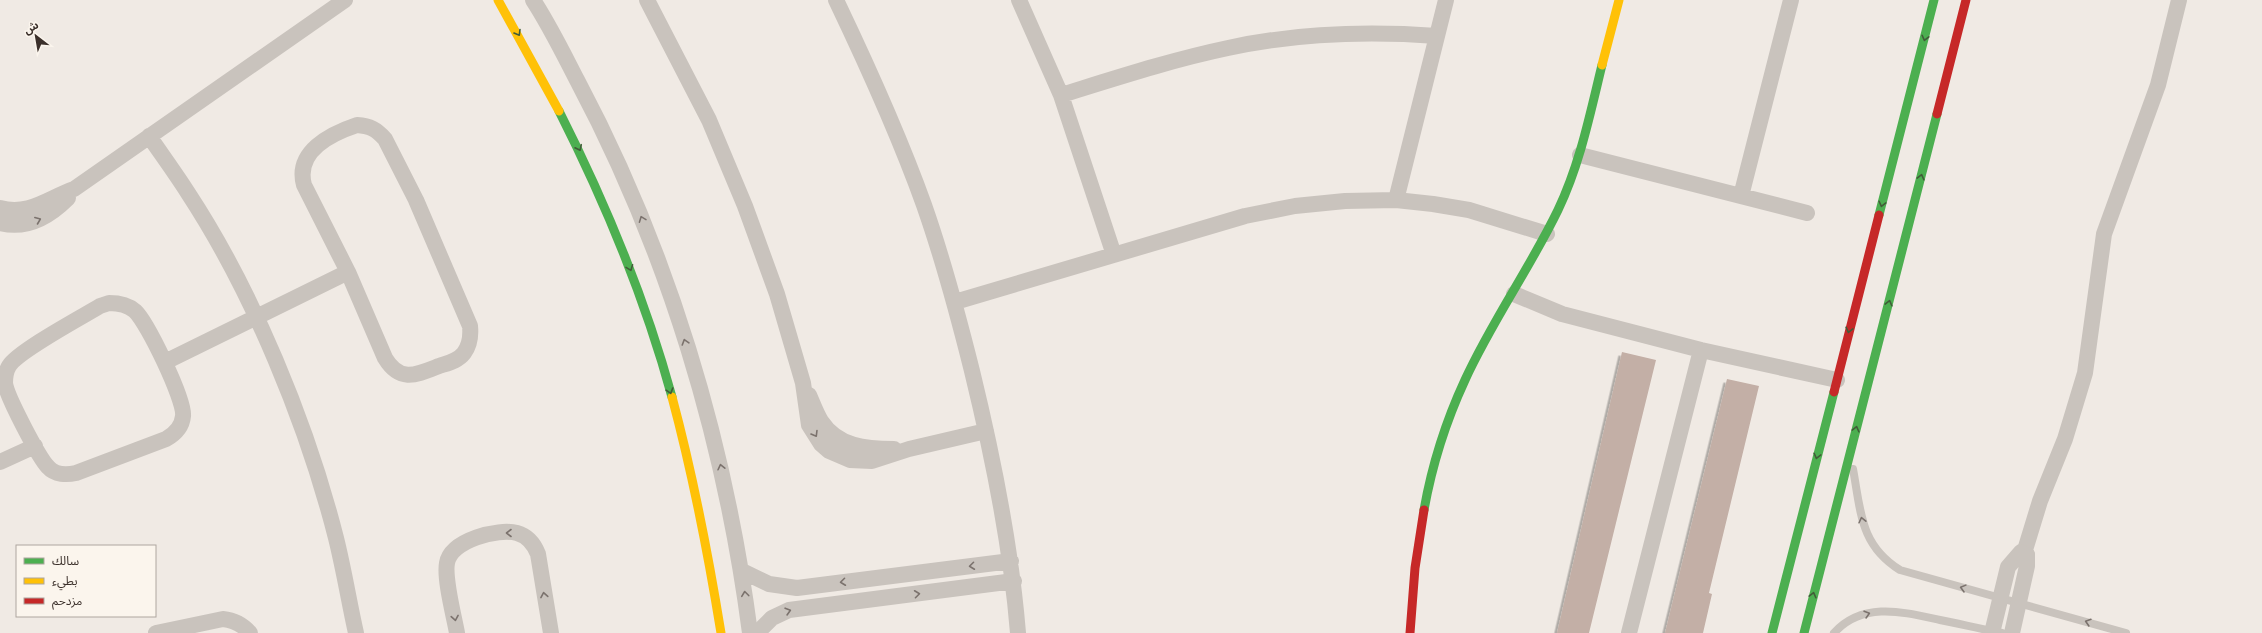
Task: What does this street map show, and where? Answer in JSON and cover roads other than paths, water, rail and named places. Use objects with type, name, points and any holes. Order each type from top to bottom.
[{"type":"street","points":[[0,208],[15,210],[34,208],[74,189],[345,0]]},
{"type":"street","points":[[498,0],[529,52],[565,119],[610,217],[635,282],[668,381],[689,458],[704,529],[721,633]]},
{"type":"street","points":[[533,0],[601,125],[631,191],[658,259],[706,409],[728,499],[742,571],[750,633]]},
{"type":"street","points":[[647,0],[668,36],[709,120],[745,206],[777,294],[803,383],[809,425],[821,444],[829,451],[850,460],[861,462],[872,461],[908,450],[986,431]]},
{"type":"street","points":[[836,0],[881,96],[924,205],[955,302],[986,431],[1011,561],[1018,633]]},
{"type":"street","points":[[1019,0],[1061,95],[1114,255]]},
{"type":"street","points":[[1396,200],[1446,0]]},
{"type":"street","points":[[1410,633],[1412,597],[1421,522],[1444,432],[1465,381],[1490,332],[1514,294],[1547,234],[1570,182],[1580,155],[1619,0]]},
{"type":"street","points":[[1741,196],[1790,0]]},
{"type":"street","points":[[1772,633],[1934,0]]},
{"type":"street","points":[[1804,633],[1966,0]]},
{"type":"street","points":[[1992,633],[2008,567],[2024,552],[2040,501],[2065,439],[2085,373],[2104,234],[2158,85],[2179,0]]},
{"type":"street","points":[[1061,95],[1189,56],[1270,40],[1352,33],[1393,33],[1437,36]]},
{"type":"street","points":[[1942,50],[1952,56]]},
{"type":"street","points":[[357,125],[368,126],[378,131],[385,139],[416,200],[444,262],[470,326],[469,345],[464,353],[457,360],[419,374],[409,376],[399,373],[390,367],[348,272],[304,185],[302,167],[310,151],[317,146],[346,129],[357,125]]},
{"type":"street","points":[[148,136],[189,193],[224,254],[256,317],[301,426],[336,538],[356,633]]},
{"type":"street","points":[[1580,155],[1807,213]]},
{"type":"street","points":[[0,223],[26,224],[44,218],[60,206],[74,189]]},
{"type":"street","points":[[955,302],[1245,216],[1295,206],[1345,201],[1396,200],[1469,210],[1547,234]]},
{"type":"street","points":[[165,362],[348,272]]},
{"type":"street","points":[[1514,294],[1562,314],[1702,350],[1837,380]]},
{"type":"street","points":[[118,303],[135,310],[165,362],[183,408],[181,423],[172,435],[76,473],[61,474],[48,467],[35,446],[7,392],[5,383],[8,366],[20,354],[100,306],[118,303]]},
{"type":"street","points":[[1629,633],[1702,350]]},
{"type":"street","points":[[0,462],[35,446]]},
{"type":"street","points":[[458,633],[447,572],[450,555],[463,542],[508,532],[527,538],[534,545],[538,554],[551,633]]},
{"type":"street","points":[[2012,633],[2027,566],[2024,552]]},
{"type":"street","points":[[742,571],[769,584],[788,588],[1011,561]]},
{"type":"street","points":[[875,578],[878,599]]},
{"type":"street","points":[[757,633],[772,618],[789,610],[1014,581]]},
{"type":"street","points":[[156,633],[223,619],[233,620],[242,625],[250,633]]},
{"type":"lane","points":[[1850,451],[1865,532],[1871,544],[1889,563],[1913,575],[2062,614],[2126,633]]},
{"type":"lane","points":[[1834,633],[1845,623],[1866,613],[1891,610],[2002,633]]}]
